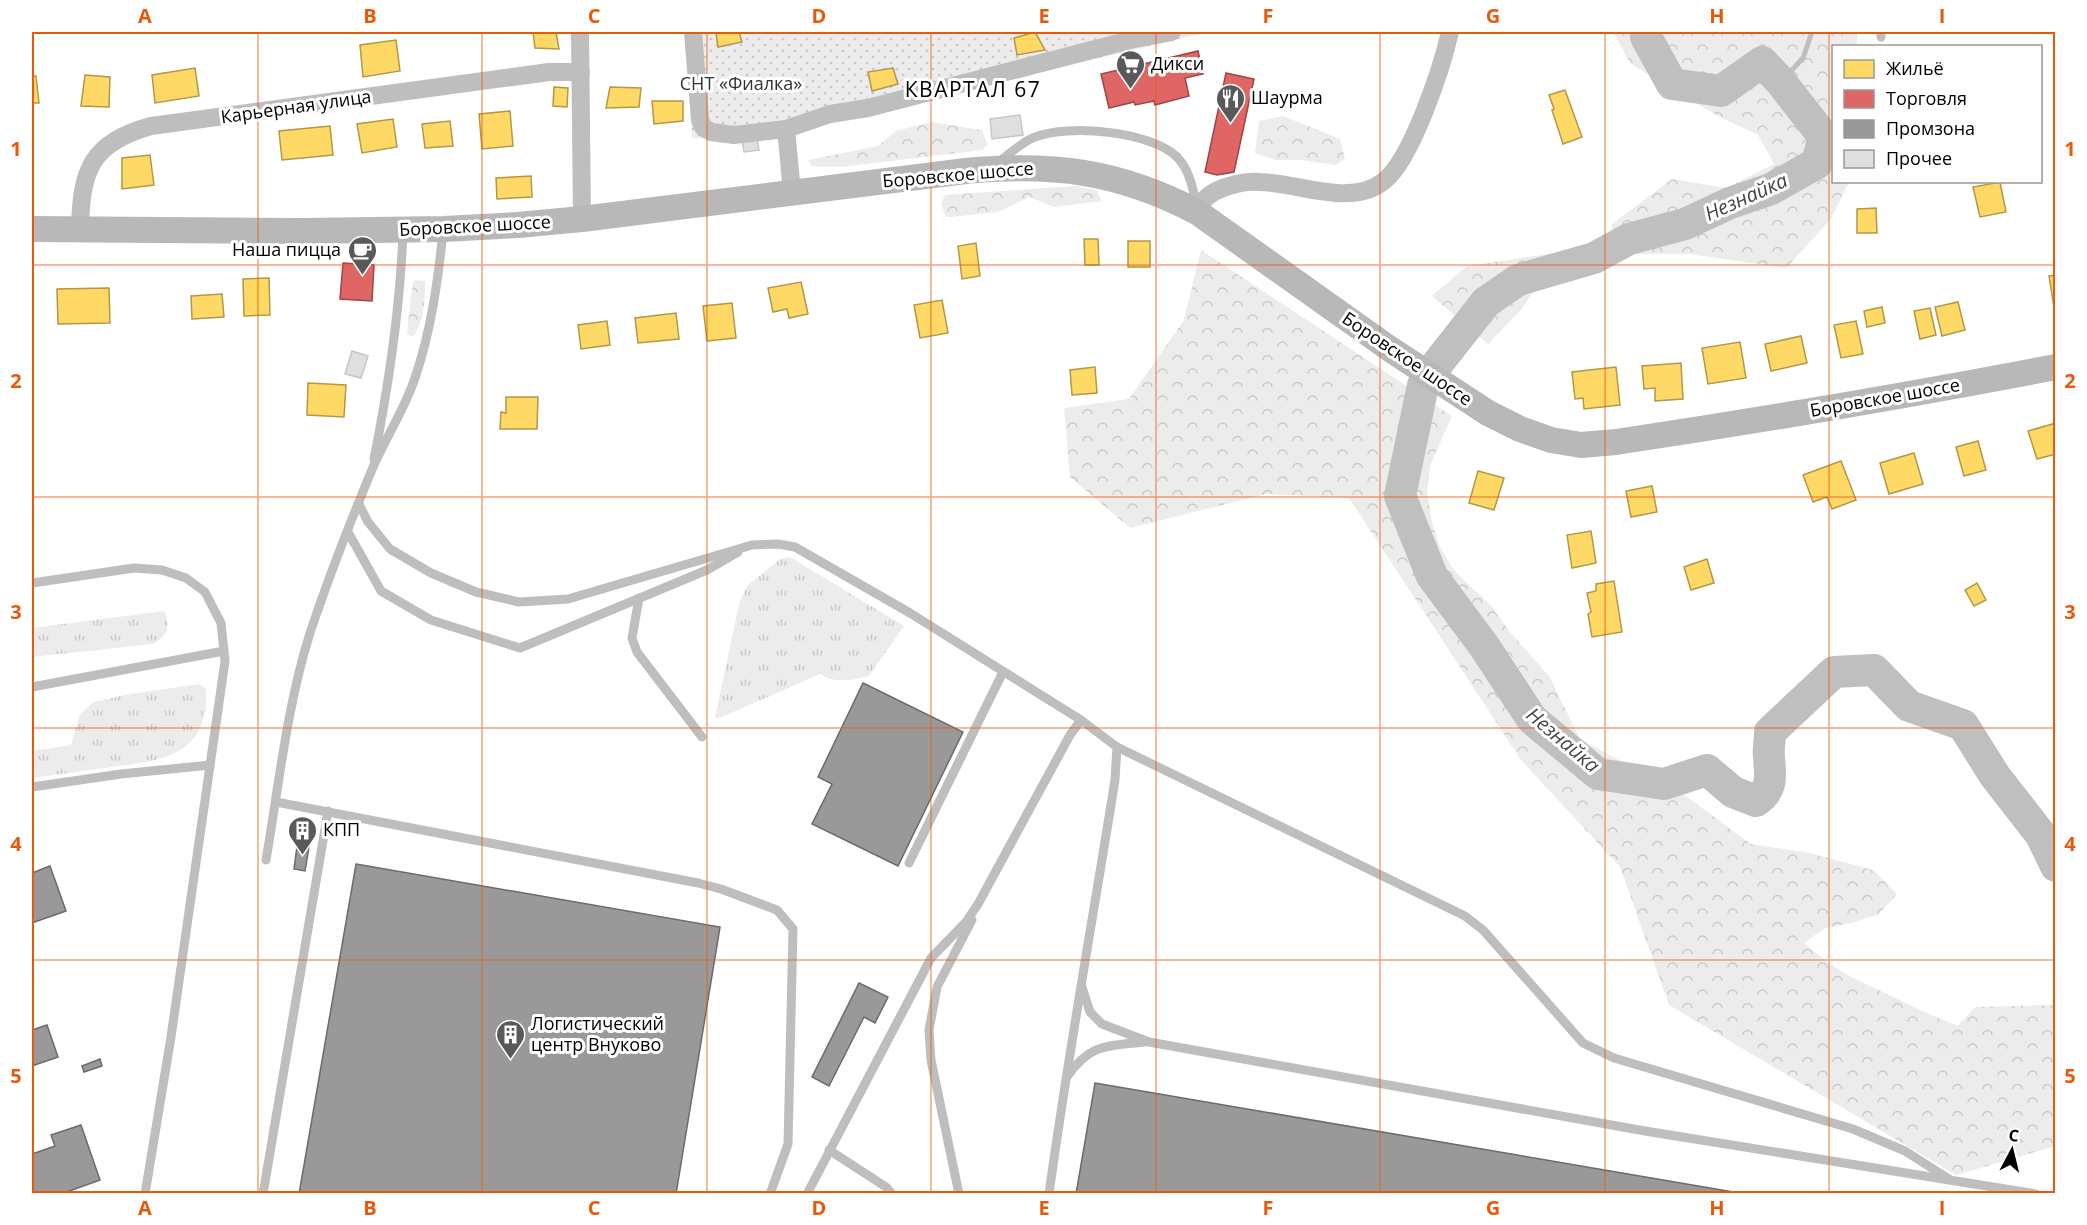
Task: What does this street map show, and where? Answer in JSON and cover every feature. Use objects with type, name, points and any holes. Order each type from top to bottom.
[{"type":"main road","name":"Боровское шоссе","points":[[32,229],[201,231],[444,229],[582,219],[987,169],[1037,168],[1082,171],[1128,183],[1197,212],[1390,349],[1502,421],[1535,435],[1567,444],[1595,445],[1849,406],[2055,367]]},
{"type":"street","points":[[580,32],[582,219]]},
{"type":"street","points":[[693,32],[700,119],[703,127],[711,132],[734,135],[786,129],[830,114],[868,108],[1130,40],[1172,32]]},
{"type":"street","points":[[1197,212],[1201,203],[1208,196],[1242,183],[1270,182],[1332,193],[1369,189],[1383,182],[1404,158],[1425,110],[1450,32]]},
{"type":"street","name":"Карьерная улица","points":[[80,230],[82,188],[95,158],[114,141],[139,129],[549,72],[581,72]]},
{"type":"street","points":[[786,129],[792,192]]},
{"type":"lane","points":[[987,169],[1025,141],[1045,134],[1080,131],[1130,135],[1152,143],[1177,157],[1193,187],[1197,212]]},
{"type":"lane","points":[[266,860],[291,708],[304,654],[371,470],[401,414],[416,375],[436,291],[444,229]]},
{"type":"lane","points":[[371,470],[393,356],[401,288],[403,230]]},
{"type":"lane","points":[[358,504],[368,522],[390,549],[431,573],[476,592],[519,602],[568,599],[752,545],[778,544],[795,548],[910,613],[1081,720],[1117,747],[1465,916],[1483,930],[1583,1043],[1614,1058],[1853,1129],[1905,1151],[1954,1182]]},
{"type":"lane","points":[[348,532],[381,591],[431,620],[520,648],[707,570],[752,545]]},
{"type":"lane","points":[[32,583],[134,568],[162,570],[186,578],[205,592],[221,623],[225,661],[173,1025],[145,1194]]},
{"type":"lane","points":[[639,598],[632,638],[637,652],[702,737]]},
{"type":"lane","points":[[32,687],[224,651]]},
{"type":"lane","points":[[909,863],[1003,672]]},
{"type":"lane","points":[[959,1194],[931,1060],[929,1030],[937,987],[978,904],[1070,735],[1081,720]]},
{"type":"lane","points":[[1049,1194],[1064,1082],[1082,987],[1115,780],[1117,747]]},
{"type":"lane","points":[[32,787],[121,774],[210,765]]},
{"type":"lane","points":[[276,802],[722,888],[777,910],[793,929],[788,1144],[770,1194]]},
{"type":"lane","points":[[262,1194],[328,811]]},
{"type":"lane","points":[[807,1194],[931,958],[966,922],[978,904]]},
{"type":"lane","points":[[1082,987],[1090,1012],[1102,1024],[1149,1042],[1644,1131],[2036,1194]]},
{"type":"lane","points":[[1064,1082],[1084,1056],[1097,1048],[1149,1042]]},
{"type":"lane","points":[[829,1150],[886,1187],[892,1194]]},
{"type":"green space","name":"СНТ «Фиалка»","points":[[685,32],[1208,32],[800,130],[722,139],[692,138]]},
{"type":"green space","points":[[1613,32],[1857,32],[1857,45],[1832,45],[1832,183],[1849,183],[1831,219],[1786,268],[1689,254],[1621,254],[1611,225],[1672,179],[1726,188],[1774,164],[1758,135],[1718,116],[1630,63]]},
{"type":"green space","points":[[1283,116],[1340,139],[1345,159],[1335,165],[1301,160],[1276,160],[1255,153],[1259,121]]},
{"type":"green space","points":[[931,122],[982,130],[988,145],[982,150],[841,167],[812,166],[808,160],[878,146],[896,131]]},
{"type":"green space","points":[[1075,186],[1096,190],[1102,201],[1054,207],[1030,197],[998,212],[951,217],[946,217],[941,204],[945,195]]},
{"type":"green space","points":[[1201,250],[1452,416],[1430,466],[1427,491],[1431,518],[1439,545],[1453,569],[1491,606],[1510,632],[1549,676],[1580,739],[1687,797],[1751,844],[1810,853],[1873,870],[1897,894],[1879,914],[1852,923],[1825,928],[1804,943],[1828,963],[1851,977],[1958,1026],[1975,1007],[2055,1005],[2055,1146],[1956,1175],[1669,1005],[1620,867],[1521,760],[1349,498],[1266,494],[1130,528],[1070,477],[1064,408],[1129,399],[1184,320]]},
{"type":"green space","points":[[1561,252],[1520,311],[1488,344],[1432,296],[1467,266]]},
{"type":"green space","points":[[414,280],[425,281],[425,288],[422,317],[413,337],[407,334]]},
{"type":"green space","points":[[790,557],[904,626],[869,676],[838,680],[820,674],[715,718],[739,604],[747,586],[780,559]]},
{"type":"green space","points":[[164,611],[167,630],[153,644],[32,657],[32,628]]},
{"type":"green space","points":[[200,684],[206,689],[203,721],[196,736],[185,747],[146,762],[32,778],[32,751],[71,745],[80,714],[94,702],[124,695]]},
{"type":"building: Жильё","points":[[533,32],[556,32],[559,49],[535,48]]},
{"type":"building: Жильё","points":[[716,32],[739,32],[742,42],[718,47]]},
{"type":"building: Жильё","points":[[1035,32],[1045,50],[1017,55],[1014,38]]},
{"type":"building: Жильё","points":[[396,40],[400,71],[363,77],[360,45]]},
{"type":"building: Жильё","points":[[195,68],[199,96],[155,103],[152,75]]},
{"type":"building: Жильё","points":[[893,68],[898,84],[872,91],[868,72]]},
{"type":"building: Жильё","points":[[85,75],[110,77],[109,107],[81,106]]},
{"type":"building: Жильё","points":[[32,76],[36,76],[39,103],[32,103]]},
{"type":"building: Жильё","points":[[554,87],[568,88],[567,107],[553,106]]},
{"type":"building: Жильё","points":[[610,87],[641,88],[639,107],[606,108]]},
{"type":"building: Жильё","points":[[1565,90],[1582,137],[1563,144],[1549,95]]},
{"type":"building: Жильё","points":[[652,101],[683,101],[683,121],[654,124]]},
{"type":"building: Жильё","points":[[510,111],[513,146],[482,149],[479,114]]},
{"type":"building: Жильё","points":[[393,119],[397,147],[362,153],[357,124]]},
{"type":"building: Жильё","points":[[450,121],[453,146],[425,148],[422,124]]},
{"type":"building: Жильё","points":[[330,126],[333,155],[282,160],[279,131]]},
{"type":"building: Жильё","points":[[150,155],[154,185],[122,189],[122,158]]},
{"type":"building: Жильё","points":[[531,176],[532,197],[497,199],[496,178]]},
{"type":"building: Жильё","points":[[2000,183],[2006,212],[1980,217],[1973,187]]},
{"type":"building: Жильё","points":[[1876,208],[1877,233],[1857,233],[1857,209]]},
{"type":"building: Жильё","points":[[1084,239],[1098,239],[1099,265],[1085,265]]},
{"type":"building: Жильё","points":[[1128,241],[1150,241],[1150,267],[1128,267]]},
{"type":"building: Жильё","points":[[976,243],[980,276],[962,279],[958,246]]},
{"type":"building: Жильё","points":[[2056,275],[2056,307],[2054,307],[2049,276]]},
{"type":"building: Жильё","points":[[269,278],[270,315],[244,316],[243,279]]},
{"type":"building: Жильё","points":[[801,282],[808,314],[789,318],[787,309],[773,312],[768,288]]},
{"type":"building: Жильё","points":[[109,288],[110,323],[58,324],[57,289]]},
{"type":"building: Жильё","points":[[222,294],[224,317],[192,319],[191,296]]},
{"type":"building: Жильё","points":[[942,300],[948,333],[920,338],[914,305]]},
{"type":"building: Жильё","points":[[1958,302],[1965,330],[1942,336],[1935,307]]},
{"type":"building: Жильё","points":[[732,303],[736,338],[707,341],[703,306]]},
{"type":"building: Жильё","points":[[1882,307],[1885,323],[1867,327],[1864,311]]},
{"type":"building: Жильё","points":[[1930,308],[1936,335],[1920,339],[1914,311]]},
{"type":"building: Жильё","points":[[676,313],[679,339],[638,343],[635,318]]},
{"type":"building: Жильё","points":[[607,321],[610,345],[581,349],[578,325]]},
{"type":"building: Жильё","points":[[1856,321],[1863,354],[1841,358],[1834,325]]},
{"type":"building: Жильё","points":[[1801,336],[1807,363],[1771,371],[1765,344]]},
{"type":"building: Жильё","points":[[1740,342],[1746,378],[1708,384],[1702,348]]},
{"type":"building: Жильё","points":[[1681,363],[1683,399],[1655,401],[1655,388],[1644,389],[1642,366]]},
{"type":"building: Жильё","points":[[1095,367],[1097,393],[1072,395],[1070,370]]},
{"type":"building: Жильё","points":[[1616,367],[1620,405],[1584,409],[1583,398],[1575,399],[1572,372]]},
{"type":"building: Жильё","points":[[308,383],[346,385],[344,417],[307,415]]},
{"type":"building: Жильё","points":[[506,397],[538,397],[537,429],[500,429],[501,412],[506,413]]},
{"type":"building: Жильё","points":[[2056,423],[2056,454],[2037,459],[2028,431]]},
{"type":"building: Жильё","points":[[1978,441],[1986,470],[1964,476],[1956,447]]},
{"type":"building: Жильё","points":[[1914,453],[1923,484],[1889,494],[1880,463]]},
{"type":"building: Жильё","points":[[1841,461],[1856,500],[1832,509],[1827,497],[1813,502],[1803,475]]},
{"type":"building: Жильё","points":[[1478,471],[1504,478],[1494,510],[1469,503]]},
{"type":"building: Жильё","points":[[1652,486],[1657,512],[1631,517],[1626,491]]},
{"type":"building: Жильё","points":[[1591,531],[1596,563],[1572,568],[1567,535]]},
{"type":"building: Жильё","points":[[1707,559],[1714,583],[1691,590],[1684,567]]},
{"type":"building: Жильё","points":[[1614,581],[1622,632],[1592,637],[1588,614],[1591,612],[1587,593],[1596,591],[1596,584]]},
{"type":"building: Жильё","points":[[1977,583],[1986,600],[1974,606],[1965,590]]},
{"type":"building: Торговля","points":[[1198,51],[1203,74],[1185,78],[1189,96],[1155,105],[1154,101],[1135,105],[1134,102],[1109,108],[1101,74]]},
{"type":"building: Торговля","points":[[1226,73],[1254,79],[1234,172],[1217,175],[1205,172]]},
{"type":"building: Торговля","points":[[343,263],[374,265],[372,301],[340,299]]},
{"type":"building: Промзона","points":[[863,683],[963,732],[898,866],[812,824],[832,784],[818,777]]},
{"type":"building: Промзона","name":"КПП","points":[[298,839],[310,841],[305,871],[294,869]]},
{"type":"building: Промзона","name":"Логистический центр Внуково","points":[[356,864],[720,927],[676,1194],[299,1194]]},
{"type":"building: Промзона","points":[[50,866],[66,911],[32,923],[32,873]]},
{"type":"building: Промзона","points":[[859,983],[888,997],[875,1023],[864,1017],[829,1086],[812,1077]]},
{"type":"building: Промзона","points":[[47,1025],[58,1057],[32,1066],[32,1030]]},
{"type":"building: Промзона","points":[[100,1059],[102,1066],[84,1072],[82,1066]]},
{"type":"building: Промзона","points":[[1095,1083],[1745,1194],[1076,1194]]},
{"type":"building: Промзона","points":[[81,1125],[100,1180],[61,1194],[32,1194],[32,1154],[55,1146],[51,1135]]},
{"type":"building: Прочее","points":[[1020,115],[1023,135],[992,139],[990,119]]},
{"type":"building: Прочее","points":[[757,138],[759,150],[744,152],[742,140]]},
{"type":"building: Прочее","points":[[352,351],[368,356],[361,378],[345,374]]},
{"type":"waterway","name":"Незнайка","points":[[1438,363],[1486,302],[1518,280],[1594,258],[1629,239],[1685,224],[1730,203],[1771,189],[1817,163],[1824,137],[1781,82],[1762,62],[1721,91],[1672,84],[1646,37],[1647,32]]},
{"type":"waterway","points":[[1781,82],[1803,58],[1812,32]]},
{"type":"waterway","name":"Незнайка","points":[[1423,385],[1400,496],[1432,576],[1484,646],[1532,719],[1598,774],[1664,784],[1707,770],[1733,792],[1756,801],[1766,791],[1770,781],[1770,732],[1834,672],[1874,670],[1909,706],[1963,725],[1995,776],[2041,835],[2056,866]]},
{"type":"place","name":"Дикси","points":[[1130,90]]},
{"type":"place","name":"Шаурма","points":[[1230,124]]},
{"type":"place","name":"Наша пицца","points":[[362,276]]},
{"type":"place","name":"КПП","points":[[302,856]]},
{"type":"place","name":"Логистический центр Внуково","points":[[510,1060]]},
{"type":"district","name":"КВАРТАЛ 67","points":[[973,90]]}]
